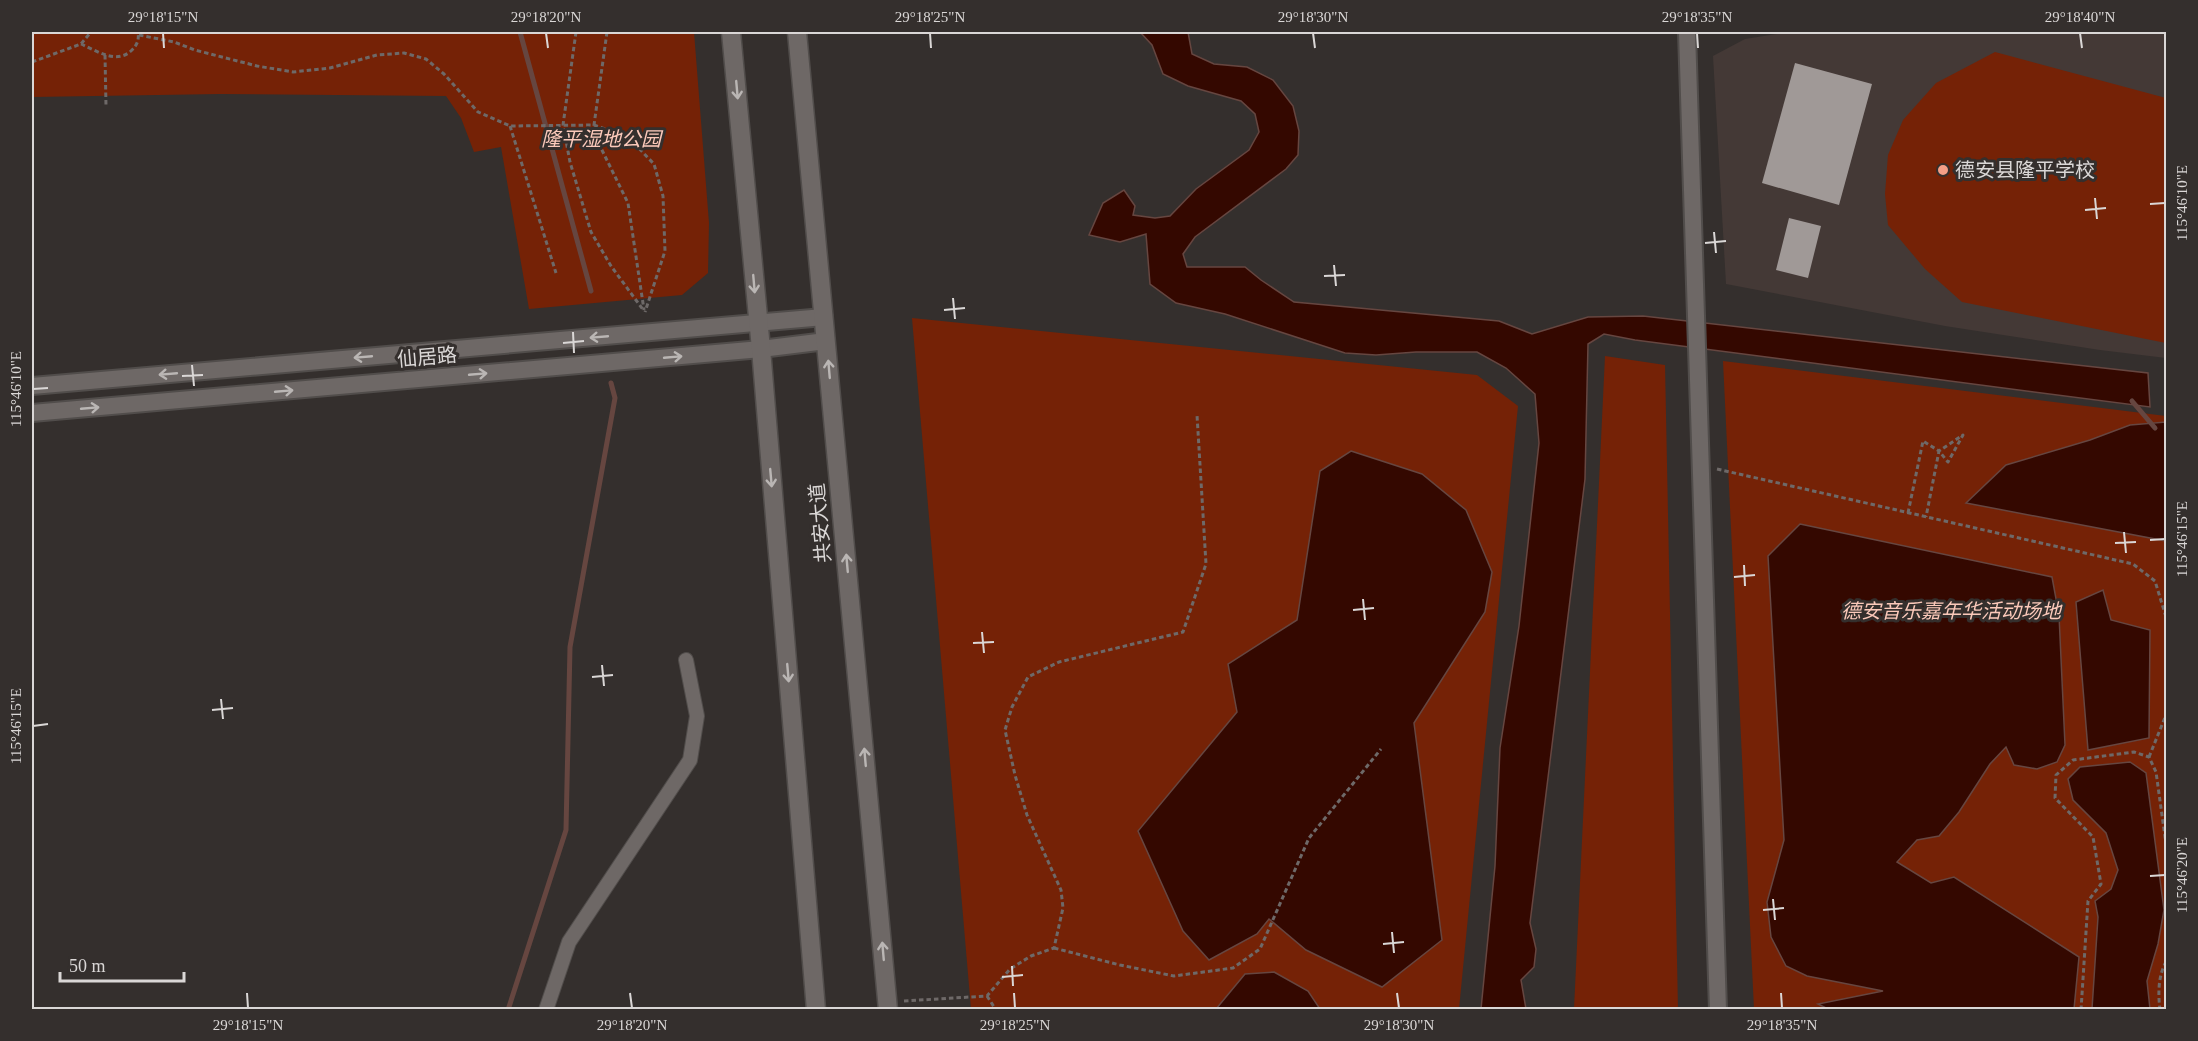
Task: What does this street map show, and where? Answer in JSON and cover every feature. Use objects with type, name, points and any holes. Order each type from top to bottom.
[{"type":"main road","points":[[731,32],[761,349],[816,1010]]},
{"type":"main road","name":"共安大道","points":[[797,32],[888,1006]]},
{"type":"street","points":[[1687,32],[1718,1010]]},
{"type":"street","name":"仙居路","points":[[32,386],[824,317]]},
{"type":"street","name":"仙居路","points":[[32,413],[761,349],[826,341]]},
{"type":"street","points":[[546,1010],[570,942],[690,760],[698,716],[686,660]]},
{"type":"path","points":[[32,62],[81,44],[91,32]]},
{"type":"path","points":[[576,32],[563,125],[570,162],[591,232],[611,266],[645,312]]},
{"type":"path","points":[[607,32],[594,125],[598,142],[628,203],[648,333]]},
{"type":"path","points":[[81,44],[105,55],[116,57],[127,55],[136,45],[138,33],[257,66],[293,72],[330,68],[377,55],[404,53],[426,59],[444,74],[478,112],[510,126],[594,125],[628,137],[654,164],[663,196],[665,251],[645,312]]},
{"type":"path","points":[[105,55],[106,106]]},
{"type":"path","points":[[510,126],[556,273]]},
{"type":"path","points":[[1054,948],[1063,908],[1061,890],[1027,815],[1005,730],[1012,707],[1028,677],[1059,662],[1183,632],[1206,564],[1197,415]]},
{"type":"path","points":[[1908,513],[1923,441],[1939,451],[1948,462],[1963,435],[1939,451],[1926,517]]},
{"type":"path","points":[[1701,466],[2133,564],[2155,581],[2166,617]]},
{"type":"path","points":[[2149,758],[2166,715]]},
{"type":"path","points":[[888,1006],[987,996],[1010,969],[1030,956],[1054,948],[1174,976],[1233,968],[1260,949],[1309,838],[1381,749]]},
{"type":"path","points":[[2081,1010],[2088,901],[2101,884],[2093,837],[2055,798],[2056,775],[2073,760],[2134,752],[2149,758],[2156,772],[2166,844]]},
{"type":"path","points":[[2160,1010],[2158,994],[2162,969],[2166,962]]},
{"type":"path","points":[[987,996],[996,1010]]},
{"type":"shaded area","points":[[1140,32],[1188,32],[1192,54],[1214,64],[1247,67],[1273,80],[1293,106],[1299,131],[1298,155],[1286,169],[1195,237],[1183,254],[1187,267],[1245,267],[1294,302],[1499,321],[1532,334],[1588,317],[1643,316],[2148,373],[2150,407],[1635,340],[1604,334],[1588,344],[1585,479],[1530,923],[1536,949],[1534,967],[1521,980],[1526,1009],[1481,1009],[1495,866],[1500,748],[1519,626],[1539,443],[1535,394],[1506,368],[1477,352],[1416,352],[1376,355],[1345,353],[1225,314],[1176,303],[1150,284],[1146,234],[1120,242],[1089,235],[1103,203],[1124,190],[1135,206],[1133,215],[1155,218],[1170,216],[1196,189],[1249,150],[1259,132],[1255,114],[1241,101],[1188,86],[1163,74],[1152,45]]},
{"type":"shaded area","name":"德安县隆平学校","points":[[1790,32],[2166,32],[2166,358],[1945,326],[1726,284],[1713,56],[1745,39]]},
{"type":"shaded area","points":[[2166,422],[2166,541],[1966,503],[2006,465],[2090,440],[2130,425]]},
{"type":"shaded area","points":[[1351,451],[1422,474],[1466,510],[1492,572],[1485,612],[1414,723],[1442,940],[1382,987],[1306,950],[1269,919],[1257,934],[1209,960],[1183,931],[1138,831],[1237,712],[1228,664],[1297,620],[1320,471]]},
{"type":"shaded area","points":[[1800,524],[2052,577],[2059,615],[2065,745],[2057,762],[2037,769],[2014,765],[2006,747],[1990,764],[1959,812],[1939,836],[1917,840],[1897,862],[1931,883],[1954,877],[2079,957],[2074,1009],[1828,1009],[1818,1004],[1883,991],[1807,976],[1786,966],[1771,937],[1767,902],[1784,840],[1768,556]]},
{"type":"shaded area","points":[[2103,590],[2111,620],[2150,630],[2149,738],[2088,750],[2076,602]]},
{"type":"shaded area","points":[[2130,762],[2146,773],[2164,910],[2158,944],[2147,981],[2150,1009],[2092,1009],[2098,917],[2095,901],[2111,889],[2118,870],[2106,833],[2073,800],[2068,779],[2080,767]]},
{"type":"shaded area","points":[[1274,972],[1308,991],[1320,1009],[1216,1009],[1245,974]]},
{"type":"green space","name":"隆平湿地公园","points":[[32,32],[694,32],[709,223],[708,273],[682,295],[529,309],[501,147],[474,152],[461,118],[446,96],[220,94],[32,97]]},
{"type":"green space","points":[[1995,52],[2166,98],[2166,343],[1962,302],[1925,269],[1888,225],[1885,194],[1888,155],[1903,120],[1936,83]]},
{"type":"green space","points":[[912,318],[1477,375],[1518,406],[1459,1009],[971,1009]]},
{"type":"green space","points":[[1605,356],[1665,365],[1678,1009],[1574,1009]]},
{"type":"green space","name":"德安音乐嘉年华活动场地","points":[[1723,361],[2166,416],[2166,1009],[1754,1009]]},
{"type":"building","points":[[1795,63],[1872,84],[1839,205],[1762,183]]},
{"type":"building","points":[[1789,218],[1821,226],[1808,278],[1776,270]]},
{"type":"waterway","points":[[520,32],[591,291]]},
{"type":"waterway","points":[[508,1010],[566,830],[570,647],[615,398],[611,383]]},
{"type":"waterway","points":[[2132,401],[2155,428]]},
{"type":"place","name":"德安县隆平学校","points":[[1943,170]]}]
